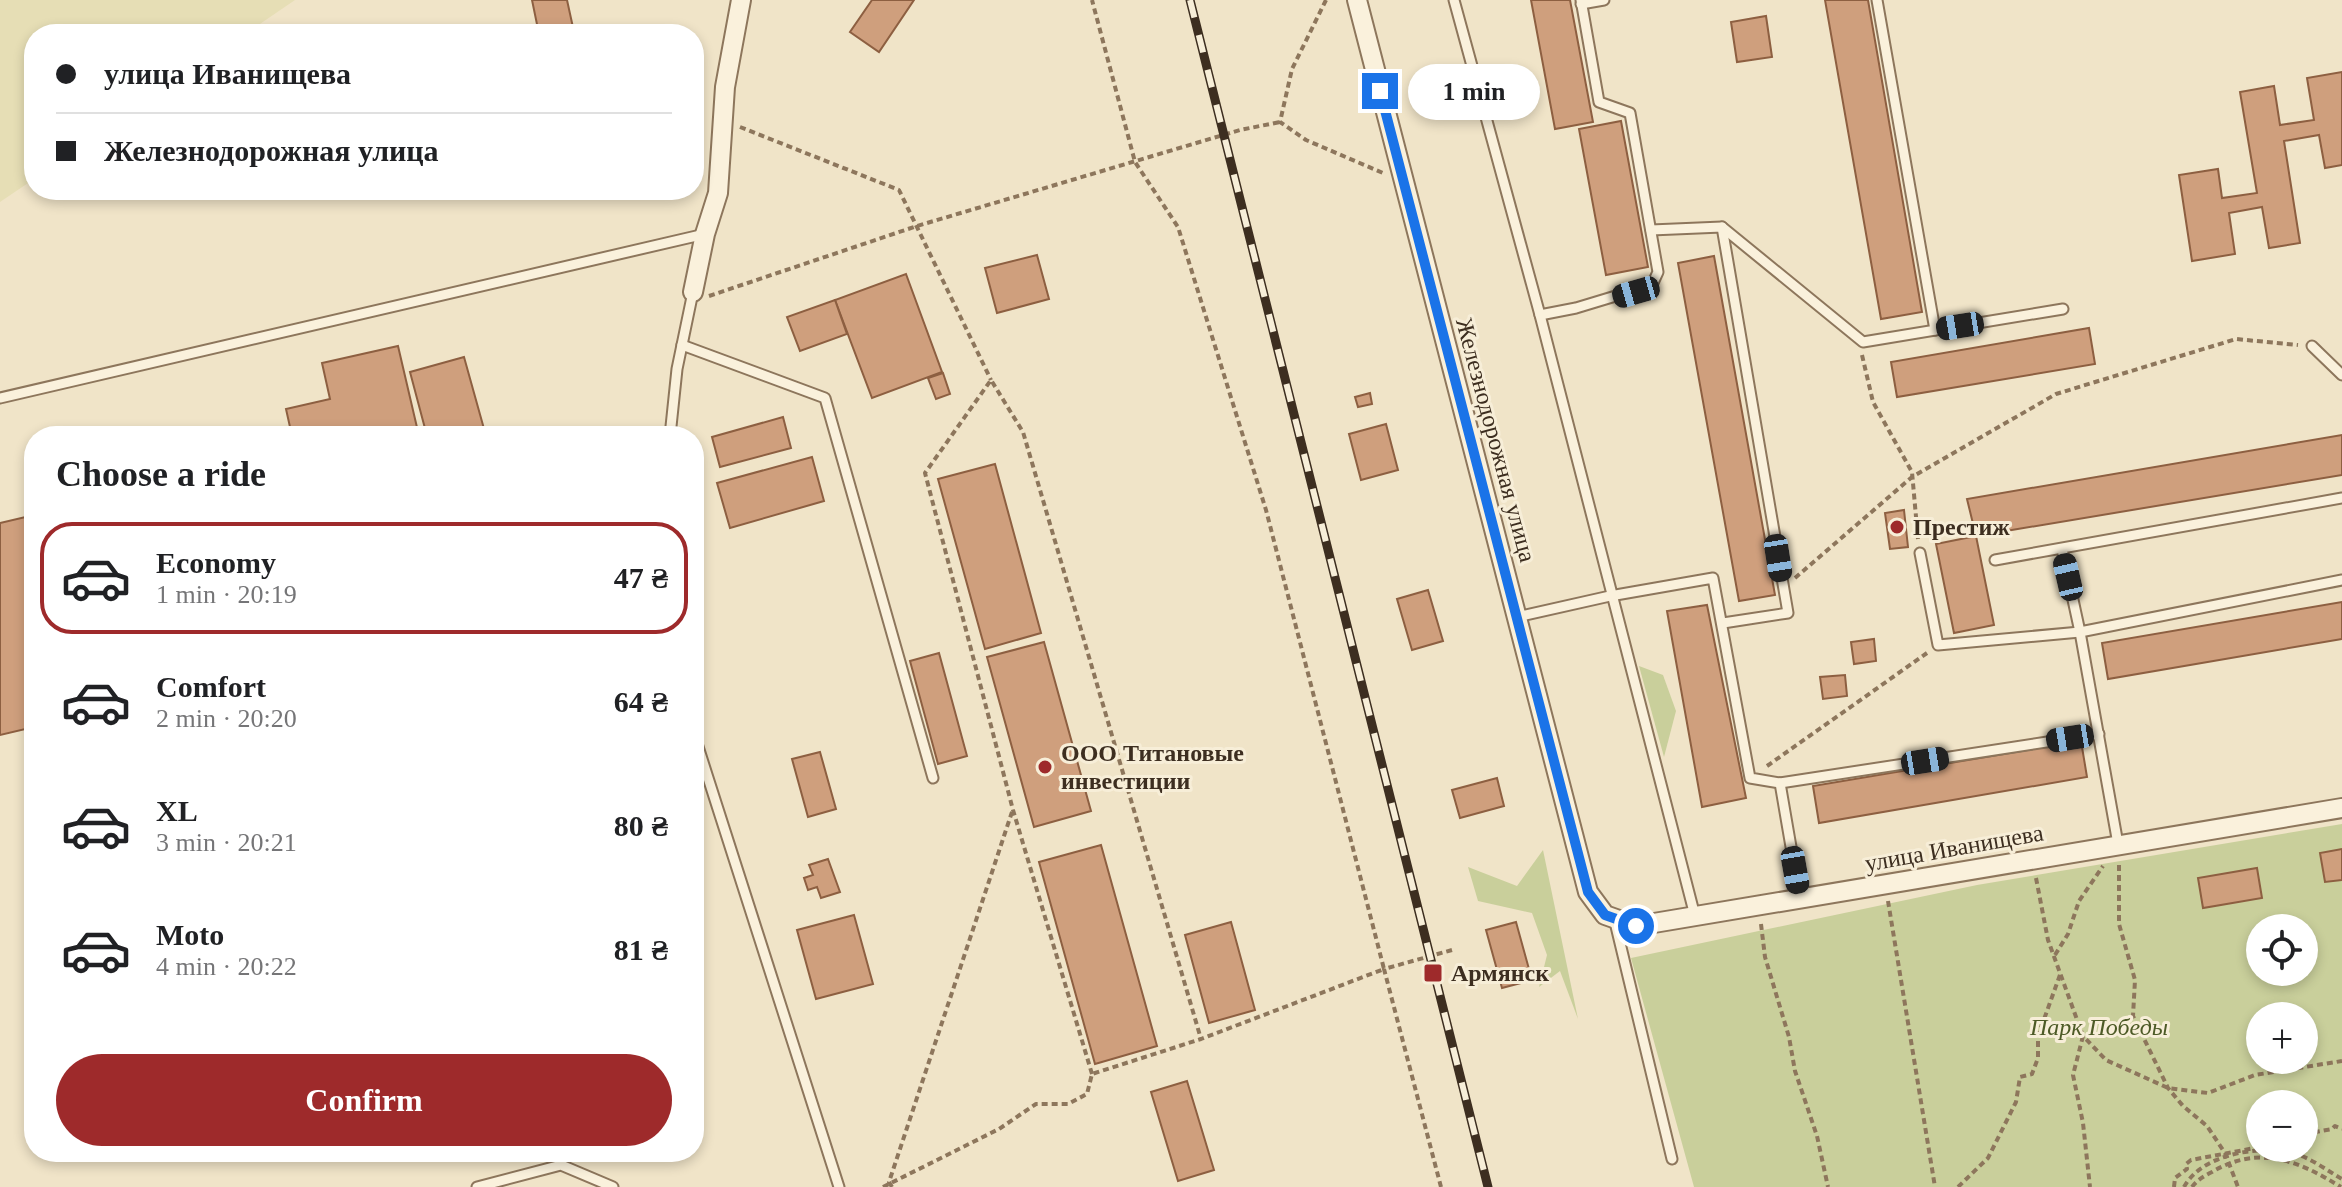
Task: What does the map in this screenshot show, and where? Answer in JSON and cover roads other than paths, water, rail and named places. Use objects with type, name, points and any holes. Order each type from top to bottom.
[{"type":"street","points":[[692,297],[705,234],[718,193],[725,87],[741,0]]},
{"type":"street","name":"Железнодорожная улица","points":[[1357,0],[1588,892],[1605,915],[1614,918]]},
{"type":"street","name":"улица Иванищева","points":[[1614,918],[1636,926],[2342,808]]},
{"type":"lane","points":[[1454,0],[1540,315],[1695,916]]},
{"type":"lane","points":[[1540,315],[1576,308],[1652,285],[1658,272],[1630,113],[1599,102],[1581,2],[1604,0]]},
{"type":"lane","points":[[1877,0],[1935,330]]},
{"type":"lane","points":[[1651,230],[1722,227],[1863,342],[2063,309]]},
{"type":"lane","points":[[1722,227],[1788,613],[1723,623]]},
{"type":"lane","points":[[0,398],[705,234]]},
{"type":"lane","points":[[671,426],[692,297]]},
{"type":"lane","points":[[682,345],[825,398],[933,778]]},
{"type":"lane","points":[[2312,346],[2342,375]]},
{"type":"lane","points":[[1995,560],[2342,498]]},
{"type":"lane","points":[[2062,549],[2118,844]]},
{"type":"lane","points":[[1920,553],[1938,645],[2080,632],[2342,580]]},
{"type":"lane","points":[[1517,617],[1610,596],[1713,578],[1750,778],[1780,783],[2099,734]]},
{"type":"lane","points":[[704,765],[839,1187]]},
{"type":"lane","points":[[1780,783],[1800,899]]},
{"type":"lane","points":[[1614,918],[1672,1159]]},
{"type":"lane","points":[[477,1187],[561,1165],[613,1187]]},
{"type":"railway","points":[[1190,0],[1488,1187]]},
{"type":"place","name":"Престиж","points":[[1897,527]]},
{"type":"place","name":"ООО Титановые инвестиции","points":[[1045,767]]},
{"type":"place","name":"Армянск","points":[[1433,973]]},
{"type":"park label","name":"Парк Победы","points":[[2099,1027]]}]
